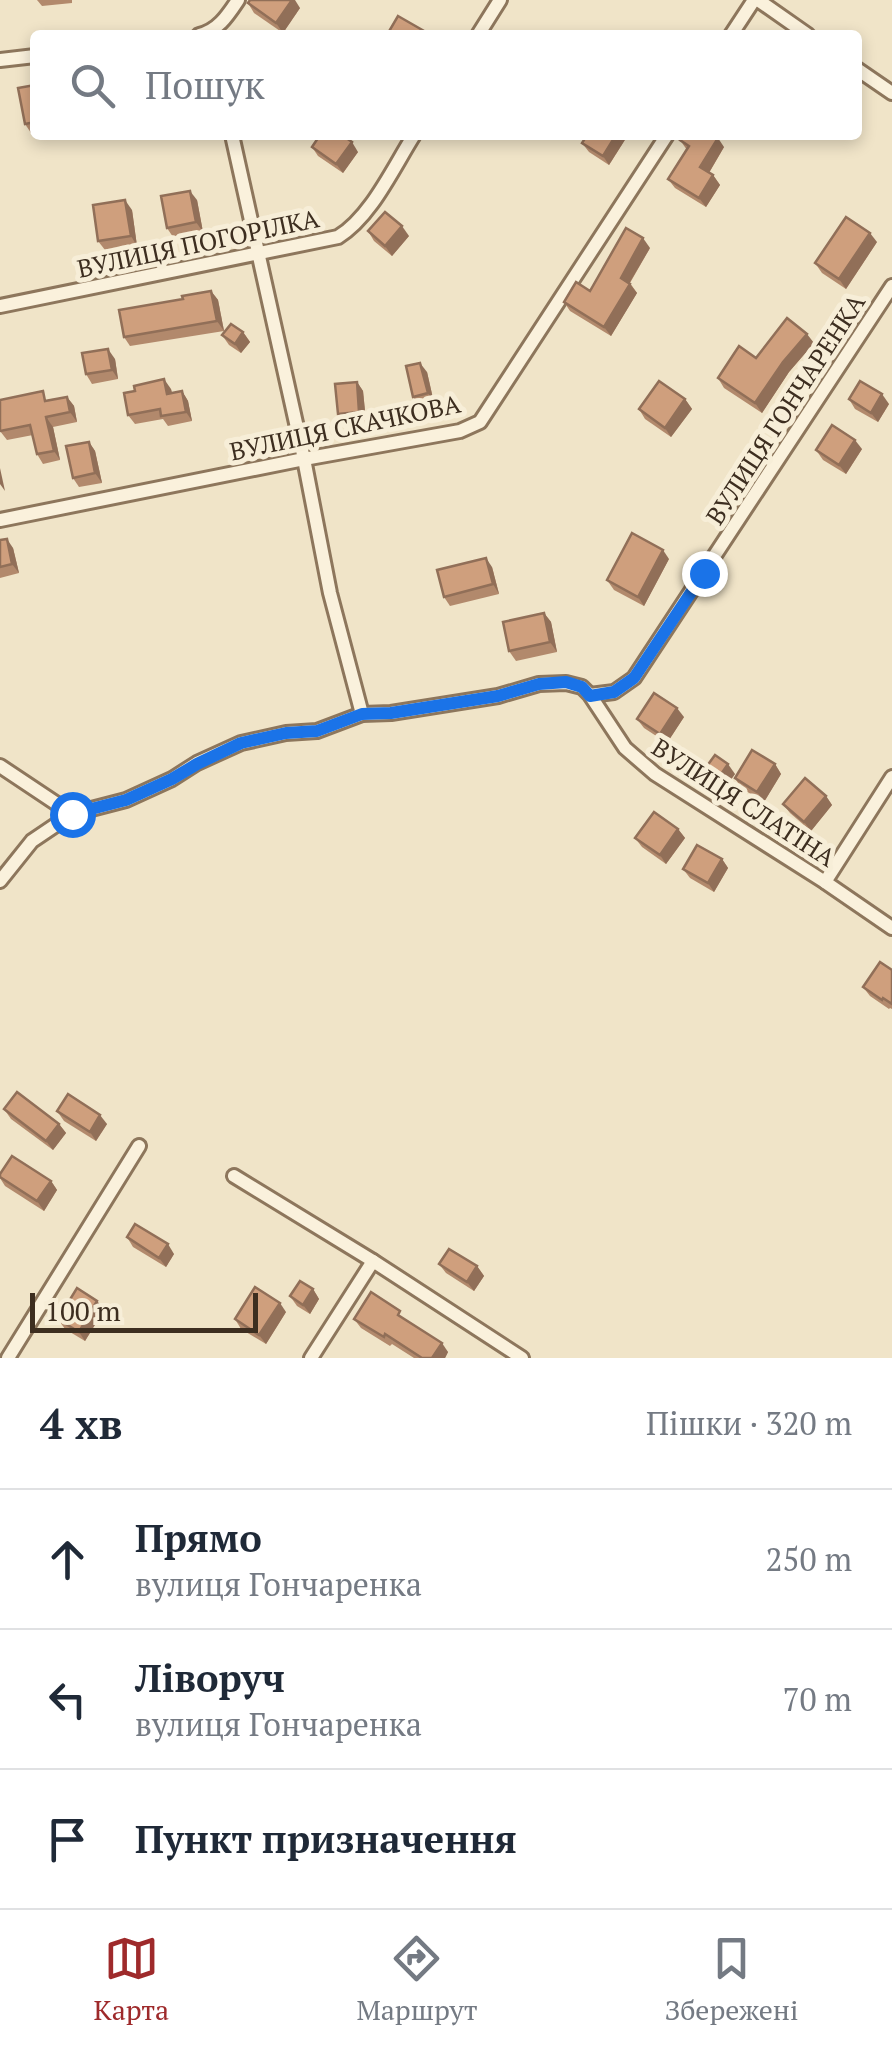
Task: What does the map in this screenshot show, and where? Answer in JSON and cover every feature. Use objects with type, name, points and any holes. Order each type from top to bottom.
[{"type":"street","points":[[210,30],[225,19],[238,0]]},
{"type":"street","points":[[481,30],[500,0]]},
{"type":"street","points":[[735,30],[756,0],[801,30]]},
{"type":"street","points":[[0,60],[30,57]]},
{"type":"street","points":[[862,72],[892,93]]},
{"type":"street","points":[[233,140],[330,593],[362,714]]},
{"type":"street","name":"ВУЛИЦЯ ПОГОРІЛКА","points":[[0,306],[338,237],[352,228],[411,140]]},
{"type":"street","name":"ВУЛИЦЯ СКАЧКОВА","points":[[0,520],[460,431],[480,422],[664,140]]},
{"type":"street","name":"ВУЛИЦЯ ГОНЧАРЕНКА","points":[[590,696],[614,692],[634,678],[892,286]]},
{"type":"street","points":[[0,882],[32,841],[72,814],[126,800],[241,743],[317,731],[362,714],[498,696],[539,684],[566,682],[582,687],[590,696]]},
{"type":"street","name":"ВУЛИЦЯ СЛАТІНА","points":[[590,696],[638,762],[892,928]]},
{"type":"street","points":[[0,766],[72,814]]},
{"type":"street","points":[[825,882],[892,778]]},
{"type":"street","points":[[8,1358],[140,1146]]},
{"type":"street","points":[[234,1176],[522,1358]]},
{"type":"street","points":[[310,1358],[373,1262]]},
{"type":"building","points":[[292,0],[276,23],[248,3]]},
{"type":"building","points":[[398,16],[422,30],[390,30]]},
{"type":"building","points":[[30,86],[30,123],[25,124],[18,88]]},
{"type":"building","points":[[317,140],[352,142],[336,164],[312,147]]},
{"type":"building","points":[[584,140],[613,140],[603,156],[582,143]]},
{"type":"building","points":[[680,140],[717,140],[700,167],[713,175],[699,198],[668,179],[689,146]]},
{"type":"building","points":[[190,191],[196,222],[167,228],[161,196]]},
{"type":"building","points":[[125,200],[131,236],[98,241],[93,205]]},
{"type":"building","points":[[385,212],[402,226],[385,246],[368,231]]},
{"type":"building","points":[[846,217],[870,233],[839,279],[815,263]]},
{"type":"building","points":[[626,228],[643,238],[621,278],[630,284],[604,327],[564,302],[576,282],[590,291]]},
{"type":"building","points":[[211,291],[217,321],[124,337],[119,310]]},
{"type":"building","points":[[787,318],[807,334],[755,403],[718,378],[739,346],[756,358]]},
{"type":"building","points":[[231,324],[243,332],[235,344],[222,335]]},
{"type":"building","points":[[108,349],[112,370],[86,374],[82,353]]},
{"type":"building","points":[[420,363],[428,393],[413,397],[406,366]]},
{"type":"building","points":[[164,379],[167,394],[182,391],[186,412],[161,416],[160,409],[128,415],[124,393],[135,391],[134,386]]},
{"type":"building","points":[[659,381],[685,399],[665,428],[639,409]]},
{"type":"building","points":[[860,381],[882,394],[871,413],[849,399]]},
{"type":"building","points":[[357,382],[359,412],[338,414],[335,384]]},
{"type":"building","points":[[43,391],[45,401],[67,397],[70,412],[46,417],[54,451],[37,454],[30,425],[0,431],[0,400]]},
{"type":"building","points":[[832,425],[855,440],[839,465],[816,450]]},
{"type":"building","points":[[89,442],[95,473],[73,478],[66,446]]},
{"type":"building","points":[[632,533],[663,550],[638,597],[607,580]]},
{"type":"building","points":[[7,539],[12,564],[0,567],[0,540]]},
{"type":"building","points":[[486,558],[493,584],[444,597],[437,570]]},
{"type":"building","points":[[544,613],[550,642],[509,651],[503,622]]},
{"type":"building","points":[[654,693],[677,708],[660,734],[637,719]]},
{"type":"building","points":[[752,750],[775,764],[757,792],[735,778]]},
{"type":"building","points":[[715,755],[728,764],[717,780],[704,770]]},
{"type":"building","points":[[805,778],[826,796],[804,822],[783,804]]},
{"type":"building","points":[[654,812],[678,829],[660,855],[635,838]]},
{"type":"building","points":[[697,845],[722,859],[708,883],[683,869]]},
{"type":"building","points":[[880,962],[892,970],[892,1004],[863,987]]},
{"type":"building","points":[[17,1092],[59,1124],[46,1141],[4,1109]]},
{"type":"building","points":[[68,1094],[100,1115],[90,1132],[57,1111]]},
{"type":"building","points":[[12,1156],[51,1181],[37,1201],[0,1177]]},
{"type":"building","points":[[135,1224],[168,1244],[159,1258],[127,1237]]},
{"type":"building","points":[[449,1249],[477,1266],[467,1282],[439,1264]]},
{"type":"building","points":[[300,1281],[313,1289],[303,1305],[290,1296]]},
{"type":"building","points":[[255,1287],[280,1303],[259,1335],[235,1319]]},
{"type":"building","points":[[77,1288],[97,1301],[79,1332],[58,1319]]},
{"type":"building","points":[[371,1292],[442,1343],[432,1358],[422,1358],[354,1319]]},
{"type":"route","points":[[72,814],[126,800],[241,743],[317,731],[362,714],[498,696],[539,684],[566,682],[582,687],[590,696],[614,692],[634,678],[704,573]]}]
